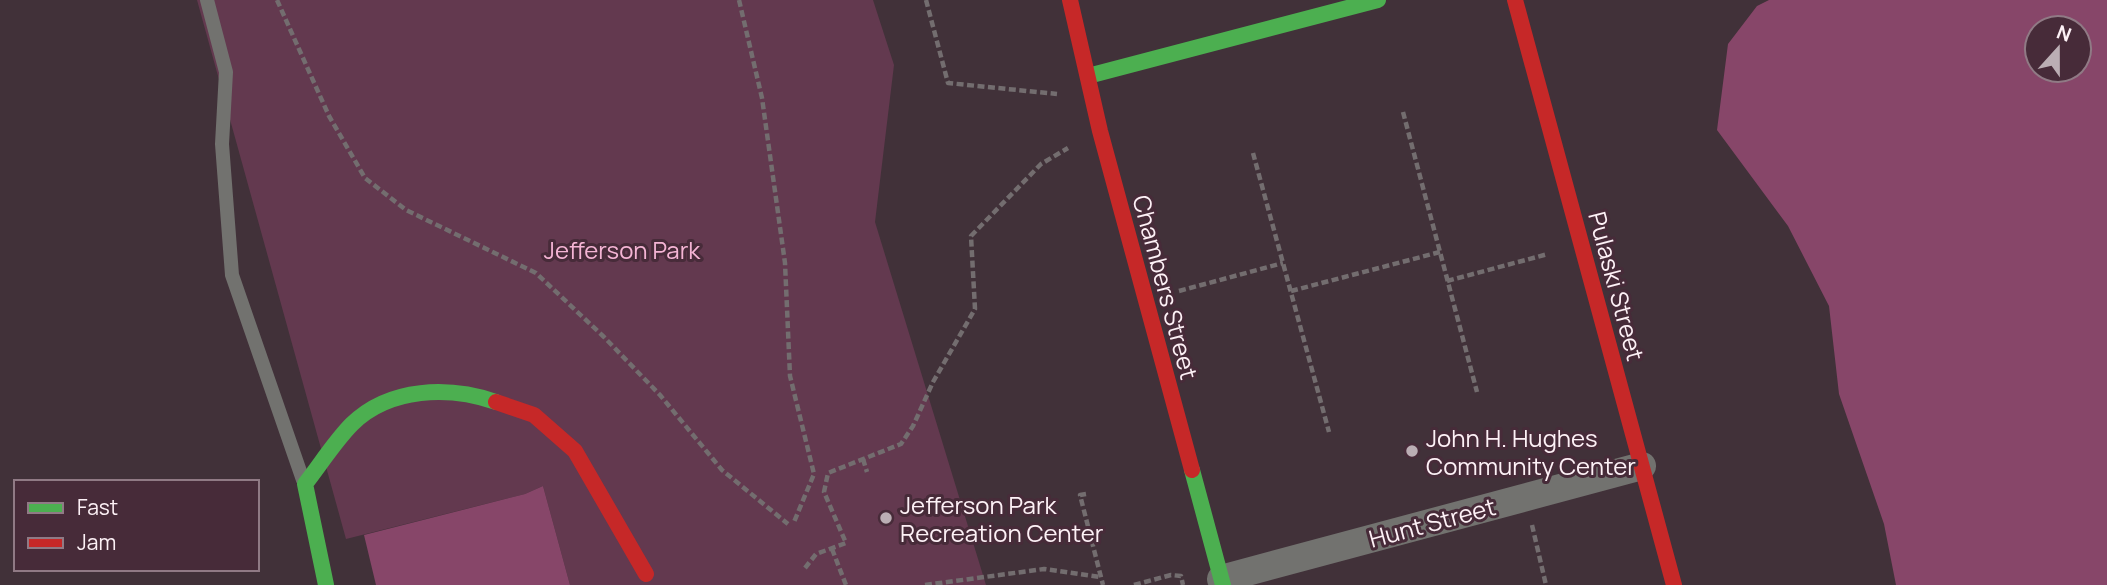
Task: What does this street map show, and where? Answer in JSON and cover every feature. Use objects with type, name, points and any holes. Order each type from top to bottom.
[{"type":"street","name":"Chambers Street","points":[[1070,0],[1104,145],[1222,582]]},
{"type":"street","points":[[1088,76],[1378,0]]},
{"type":"street","name":"Pulaski Street","points":[[1515,0],[1674,585]]},
{"type":"street","points":[[326,585],[305,484],[353,424],[383,404],[424,390],[482,397],[534,415],[575,451],[646,574]]},
{"type":"street","name":"Hunt Street","points":[[1222,582],[1642,466]]},
{"type":"lane","points":[[207,0],[226,72],[222,144],[232,275],[305,484]]},
{"type":"path","points":[[277,0],[329,116],[365,178],[406,210],[536,273],[660,395],[722,470],[788,524]]},
{"type":"path","points":[[738,0],[762,98],[785,263],[790,376],[814,474],[794,522]]},
{"type":"path","points":[[926,0],[948,82],[1068,95]]},
{"type":"path","points":[[1403,113],[1477,392]]},
{"type":"path","points":[[805,568],[816,554],[846,543],[824,492],[828,473],[901,444],[975,309],[971,236],[1041,164],[1070,146]]},
{"type":"path","points":[[1253,153],[1329,432]]},
{"type":"path","points":[[1447,281],[1560,250]]},
{"type":"path","points":[[1291,291],[1440,252]]},
{"type":"path","points":[[1171,293],[1283,263]]},
{"type":"path","points":[[863,459],[867,472]]},
{"type":"path","points":[[1086,494],[1080,495],[1102,585]]},
{"type":"path","points":[[1529,514],[1546,585]]},
{"type":"path","points":[[832,549],[846,585]]},
{"type":"path","points":[[925,585],[1044,569],[1100,577]]},
{"type":"path","points":[[1134,585],[1171,575],[1181,576],[1183,585]]},
{"type":"green space","name":"Jefferson Park","points":[[197,0],[873,0],[894,65],[875,222],[986,585],[570,585],[543,486],[525,494],[346,539]]},
{"type":"shaded area","points":[[1769,0],[2107,0],[2107,585],[1896,585],[1884,524],[1839,394],[1829,306],[1788,226],[1717,130],[1728,44],[1757,6]]},
{"type":"shaded area","points":[[543,486],[570,585],[376,585],[364,535],[525,494]]},
{"type":"traffic: fast","points":[[1088,76],[1378,0]]},
{"type":"traffic: fast","points":[[326,585],[305,484],[352,424],[384,403],[421,393],[459,393],[496,402]]},
{"type":"traffic: fast","points":[[1192,470],[1223,585]]},
{"type":"traffic: jam","points":[[1070,0],[1100,131],[1192,470]]},
{"type":"traffic: jam","points":[[1515,0],[1674,585]]},
{"type":"traffic: jam","points":[[496,402],[534,415],[575,451],[646,574]]},
{"type":"place","name":"John H. Hughes Community Center","points":[[1412,451]]},
{"type":"place","name":"Jefferson Park Recreation Center","points":[[886,518]]}]
